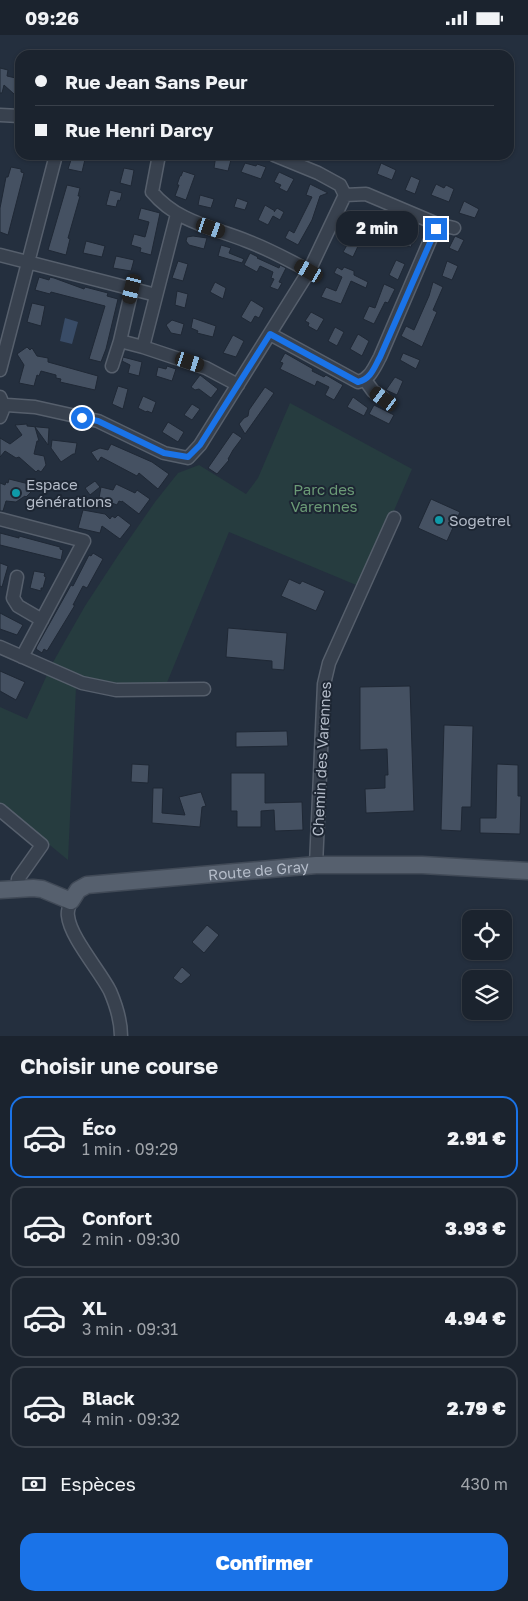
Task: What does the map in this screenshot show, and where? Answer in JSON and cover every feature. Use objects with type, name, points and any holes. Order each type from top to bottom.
[{"type":"main road","name":"Route de Gray","points":[[71,901],[78,890],[87,885],[316,865],[422,865],[528,871]]},
{"type":"main road","points":[[0,890],[17,888],[42,889],[71,901]]},
{"type":"street","points":[[0,115],[15,116]]},
{"type":"street","points":[[0,370],[55,160]]},
{"type":"street","points":[[158,160],[152,192],[162,204],[177,214],[247,241],[309,271]]},
{"type":"street","points":[[286,160],[318,173],[340,185],[345,195]]},
{"type":"street","points":[[345,195],[366,194],[437,224],[454,228]]},
{"type":"street","points":[[1,407],[7,405],[35,407],[98,421],[164,453],[188,457],[200,445],[309,271],[345,195]]},
{"type":"street","points":[[143,347],[177,214]]},
{"type":"street","points":[[270,334],[358,382],[365,380],[371,374],[380,357],[437,224]]},
{"type":"street","points":[[0,255],[156,295]]},
{"type":"street","points":[[112,366],[132,289]]},
{"type":"street","points":[[120,341],[206,367],[238,385]]},
{"type":"street","points":[[365,380],[373,391],[384,399]]},
{"type":"street","name":"Chemin des Varennes","points":[[316,865],[324,684],[329,663],[394,518]]},
{"type":"street","points":[[0,519],[84,541],[22,657]]},
{"type":"street","points":[[17,577],[13,598],[18,606],[42,620]]},
{"type":"street","points":[[0,647],[82,683],[116,690],[204,689]]},
{"type":"street","points":[[4,814],[42,845],[18,879],[17,888]]},
{"type":"street","points":[[71,901],[68,909],[68,918],[78,939],[109,989],[116,1007],[121,1027],[121,1036]]},
{"type":"green space","name":"Parc des Varennes","points":[[290,403],[412,469],[361,587],[229,532],[166,685],[76,687],[68,860],[0,804],[0,707],[27,719],[52,664],[85,606],[155,502],[178,473],[199,465],[246,494],[258,478]]},
{"type":"water","points":[[65,318],[78,322],[72,344],[60,341]]},
{"type":"building","points":[[0,68],[8,70],[7,76],[15,78],[15,94],[4,85],[2,93],[0,93]]},
{"type":"building","points":[[71,160],[85,160],[82,172],[68,169]]},
{"type":"building","points":[[215,160],[231,160],[228,171],[214,168]]},
{"type":"building","points":[[245,163],[266,167],[261,179],[241,172]]},
{"type":"building","points":[[381,163],[396,170],[392,180],[377,174]]},
{"type":"building","points":[[11,167],[21,169],[21,172],[24,173],[8,235],[0,232],[0,208],[6,177],[8,177]]},
{"type":"building","points":[[124,168],[134,170],[131,186],[120,183]]},
{"type":"building","points":[[183,171],[195,175],[186,200],[175,196]]},
{"type":"building","points":[[279,172],[294,179],[287,192],[279,188],[281,185],[274,182]]},
{"type":"building","points":[[411,176],[420,180],[415,194],[405,190]]},
{"type":"building","points":[[310,184],[328,193],[320,196],[312,220],[298,245],[285,238],[289,230],[294,233],[312,197],[306,195]]},
{"type":"building","points":[[436,184],[444,188],[446,185],[454,189],[449,202],[431,195]]},
{"type":"building","points":[[67,185],[80,188],[78,196],[80,196],[68,238],[70,239],[66,255],[48,250]]},
{"type":"building","points":[[110,190],[122,193],[116,207],[106,205]]},
{"type":"building","points":[[200,195],[214,199],[211,208],[198,205]]},
{"type":"building","points":[[237,198],[248,202],[245,210],[234,207]]},
{"type":"building","points":[[464,201],[479,209],[475,218],[459,213]]},
{"type":"building","points":[[265,205],[275,211],[277,208],[284,212],[280,220],[273,216],[268,225],[258,220]]},
{"type":"building","points":[[141,208],[160,213],[151,255],[140,252],[141,248],[131,245],[134,234],[145,237],[149,222],[138,219]]},
{"type":"building","points":[[361,212],[391,226],[387,235],[390,237],[386,245],[374,239],[375,237],[352,227]]},
{"type":"building","points":[[407,227],[419,232],[411,247],[400,244]]},
{"type":"building","points":[[455,236],[464,240],[458,252],[449,248]]},
{"type":"building","points":[[187,237],[207,238],[204,249],[189,245],[186,241]]},
{"type":"building","points":[[350,240],[359,244],[353,257],[343,252]]},
{"type":"building","points":[[86,241],[105,246],[102,257],[83,253]]},
{"type":"building","points":[[221,245],[231,248],[229,253],[244,259],[242,263],[218,256]]},
{"type":"building","points":[[250,253],[279,268],[280,265],[286,268],[279,282],[282,283],[278,290],[270,287],[274,279],[271,278],[273,272],[260,266],[257,272],[244,265]]},
{"type":"building","points":[[116,256],[134,260],[131,271],[113,268]]},
{"type":"building","points":[[396,260],[405,264],[398,280],[389,275]]},
{"type":"building","points":[[178,261],[188,264],[183,281],[172,278]]},
{"type":"building","points":[[447,261],[458,266],[452,280],[442,276]]},
{"type":"building","points":[[337,267],[342,270],[344,267],[354,271],[354,275],[368,282],[366,288],[351,281],[341,304],[321,297],[326,287],[336,291],[342,277],[334,273]]},
{"type":"building","points":[[39,277],[49,280],[50,277],[84,289],[85,287],[108,293],[107,296],[118,299],[101,362],[89,359],[105,306],[51,292],[50,294],[35,290]]},
{"type":"building","points":[[215,282],[226,288],[223,299],[210,292]]},
{"type":"building","points":[[433,282],[443,287],[433,310],[437,312],[422,347],[401,336],[406,326],[414,330]]},
{"type":"building","points":[[384,284],[395,289],[388,303],[385,302],[374,324],[363,319],[369,306],[375,308]]},
{"type":"building","points":[[177,291],[188,294],[185,308],[175,305]]},
{"type":"building","points":[[251,300],[264,308],[259,318],[255,316],[251,323],[241,317]]},
{"type":"building","points":[[32,303],[45,306],[41,326],[27,322]]},
{"type":"building","points":[[311,312],[324,319],[317,331],[308,326],[309,323],[305,321]]},
{"type":"building","points":[[193,318],[216,326],[213,337],[197,333],[198,331],[191,328]]},
{"type":"building","points":[[172,320],[184,324],[181,335],[171,333],[166,325]]},
{"type":"building","points":[[335,327],[344,332],[337,346],[328,341]]},
{"type":"building","points":[[358,334],[369,341],[362,356],[350,349]]},
{"type":"building","points":[[233,335],[244,341],[236,357],[223,353]]},
{"type":"building","points":[[27,347],[30,350],[32,348],[37,356],[48,358],[48,362],[98,376],[95,390],[60,382],[61,379],[56,378],[56,375],[41,371],[39,376],[37,375],[34,386],[19,383],[24,365],[17,354]]},
{"type":"building","points":[[285,353],[313,369],[312,371],[324,377],[326,375],[343,385],[334,400],[325,395],[329,387],[317,381],[315,386],[280,369],[283,363],[280,362]]},
{"type":"building","points":[[403,353],[420,360],[416,369],[400,360]]},
{"type":"building","points":[[123,357],[142,362],[139,376],[128,373],[130,365],[122,361]]},
{"type":"building","points":[[167,366],[176,369],[172,381],[156,376],[158,367],[166,369]]},
{"type":"building","points":[[200,375],[218,389],[211,398],[199,389],[195,390],[191,387]]},
{"type":"building","points":[[395,377],[403,381],[397,395],[386,390]]},
{"type":"building","points":[[118,386],[128,389],[123,409],[112,404]]},
{"type":"building","points":[[265,387],[274,393],[245,434],[239,424],[248,416],[249,410]]},
{"type":"building","points":[[143,396],[156,402],[152,413],[138,408]]},
{"type":"building","points":[[353,397],[368,408],[364,416],[347,407]]},
{"type":"building","points":[[192,404],[200,409],[192,420],[184,415]]},
{"type":"building","points":[[374,405],[394,415],[389,424],[369,414]]},
{"type":"building","points":[[168,422],[184,432],[178,442],[162,432]]},
{"type":"building","points":[[27,424],[27,426],[49,428],[48,445],[35,427],[39,441],[37,441],[34,454],[44,456],[46,465],[41,472],[38,470],[36,472],[19,457],[16,458],[5,451],[0,457],[0,438],[10,444],[22,435],[15,425]]},
{"type":"building","points":[[233,432],[242,438],[233,450],[229,460],[217,474],[208,468]]},
{"type":"building","points":[[52,440],[77,443],[75,454],[61,462],[51,448]]},
{"type":"building","points":[[111,444],[152,462],[169,474],[158,489],[139,473],[137,476],[101,457],[98,462],[91,452],[100,448],[108,450]]},
{"type":"building","name":"Espace générations","points":[[9,479],[36,487],[26,497],[16,502],[6,501],[3,511],[0,511],[0,483],[5,485]]},
{"type":"building","points":[[95,481],[100,487],[90,495],[85,488]]},
{"type":"building","points":[[116,484],[135,493],[137,490],[150,499],[139,514],[122,501],[119,501],[117,505],[99,498],[101,487],[113,490]]},
{"type":"building","name":"Sogetrel","points":[[431,499],[460,512],[447,541],[418,528]]},
{"type":"building","points":[[83,510],[105,514],[110,519],[112,516],[115,518],[118,515],[131,525],[120,539],[102,526],[100,533],[78,528]]},
{"type":"building","points":[[0,533],[60,547],[63,550],[61,560],[0,545]]},
{"type":"building","points":[[93,553],[103,559],[87,588],[83,586],[73,605],[75,605],[47,651],[44,649],[42,653],[36,649],[37,646],[89,555],[91,556]]},
{"type":"building","points":[[0,563],[8,566],[2,587],[0,586]]},
{"type":"building","points":[[34,571],[45,573],[44,576],[46,577],[41,591],[30,588]]},
{"type":"building","points":[[289,579],[300,584],[302,581],[325,591],[316,611],[281,596]]},
{"type":"building","points":[[0,613],[23,625],[17,635],[0,629]]},
{"type":"building","points":[[228,628],[287,633],[284,670],[272,669],[272,661],[226,657]]},
{"type":"building","points":[[0,671],[25,682],[16,700],[0,691]]},
{"type":"building","points":[[410,686],[414,811],[366,813],[365,789],[385,788],[385,775],[388,775],[387,749],[360,750],[360,687]]},
{"type":"building","points":[[444,725],[473,726],[471,807],[462,807],[461,831],[441,830]]},
{"type":"building","points":[[287,731],[288,746],[236,747],[236,732]]},
{"type":"building","points":[[132,764],[149,765],[148,783],[131,782]]},
{"type":"building","points":[[497,764],[518,765],[518,796],[521,796],[520,834],[480,833],[480,818],[496,818]]},
{"type":"building","points":[[231,773],[265,773],[265,803],[302,802],[303,830],[275,831],[274,810],[261,811],[261,827],[237,827],[237,811],[231,811]]},
{"type":"building","points":[[153,788],[163,788],[162,813],[185,815],[179,797],[201,792],[206,806],[202,807],[200,827],[152,823]]},
{"type":"building","points":[[207,925],[219,935],[204,953],[192,942]]},
{"type":"building","points":[[182,967],[191,975],[181,984],[173,978]]},
{"type":"place","name":"Espace générations","points":[[16,493]]},
{"type":"place","name":"Sogetrel","points":[[439,520]]},
{"type":"route","points":[[82,418],[98,421],[164,453],[188,457],[200,445],[270,334],[358,382],[365,380],[371,374],[380,357],[436,229]]}]
